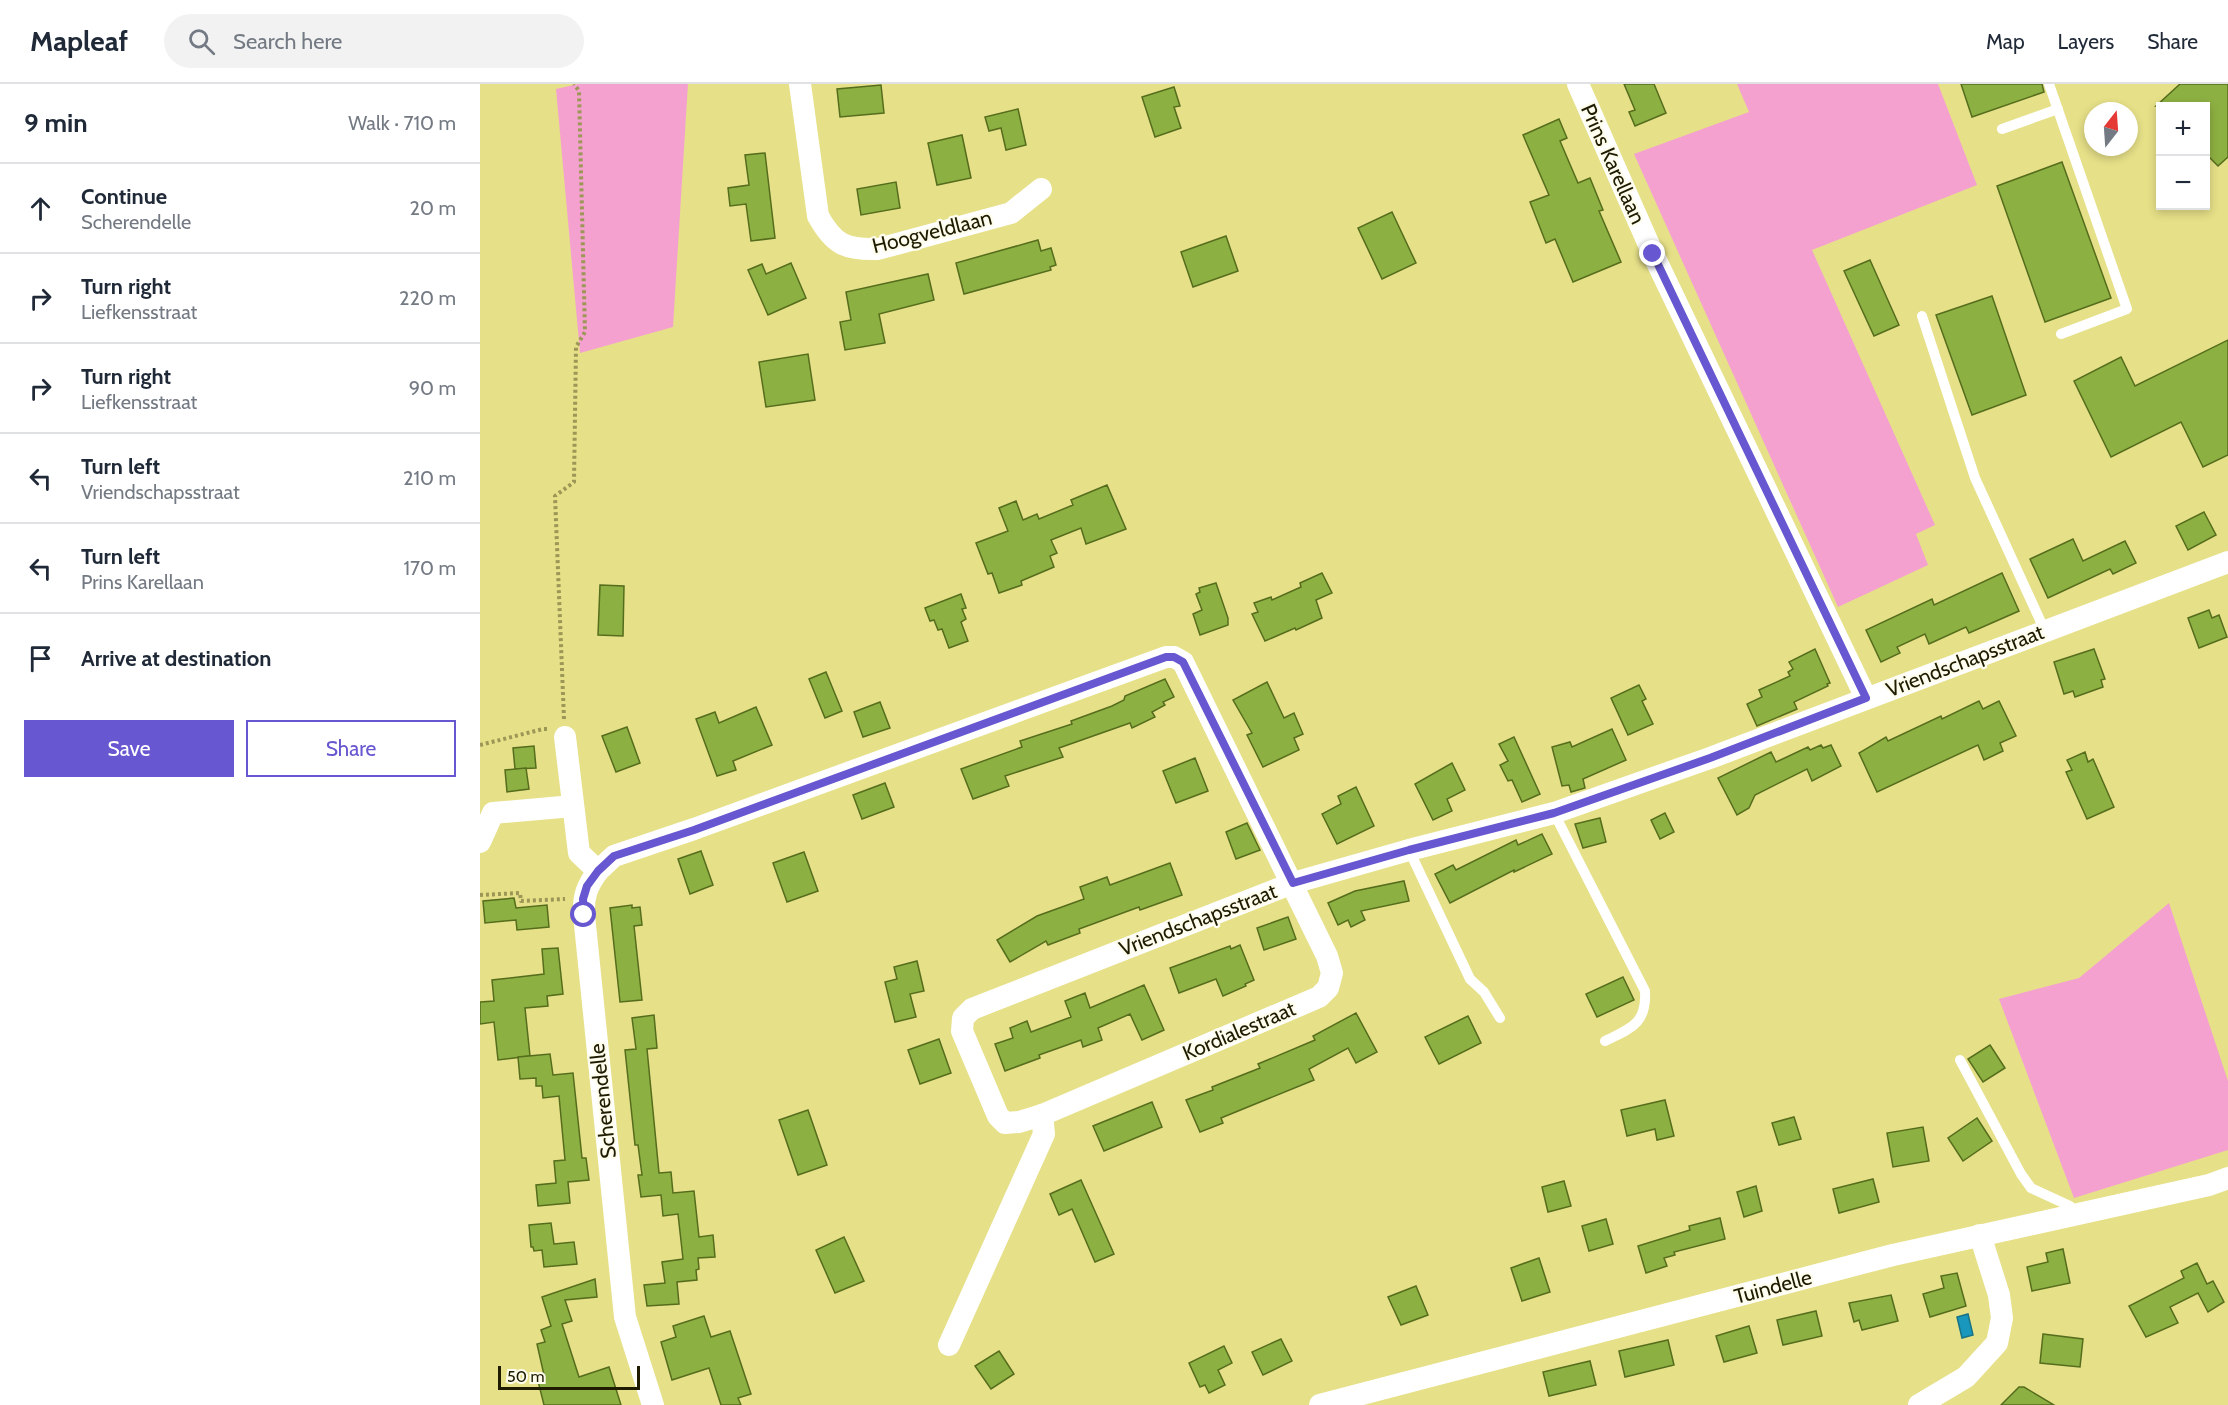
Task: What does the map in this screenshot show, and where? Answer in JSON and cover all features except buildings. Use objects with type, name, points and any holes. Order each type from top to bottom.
[{"type":"street","name":"Hoogveldlaan","points":[[800,84],[818,216],[826,232],[840,244],[857,249],[878,249],[1011,213],[1041,189]]},
{"type":"street","name":"Prins Karellaan","points":[[1578,84],[1653,254],[1866,698]]},
{"type":"street","name":"Vriendschapsstraat","points":[[1005,1123],[998,1116],[962,1031],[963,1018],[972,1009],[1293,883],[1409,850],[1554,813],[1710,758],[2228,562]]},
{"type":"street","points":[[583,899],[587,886],[598,871],[614,856],[694,830],[1166,657],[1174,657],[1183,662],[1293,883]]},
{"type":"street","points":[[565,737],[579,853],[598,871]]},
{"type":"street","points":[[480,842],[493,813],[573,806]]},
{"type":"street","name":"Kordialestraat","points":[[1005,1123],[1019,1122],[1042,1115],[1319,997],[1328,988],[1332,973],[1327,956],[1293,883]]},
{"type":"street","name":"Scherendelle","points":[[583,899],[625,1317],[652,1405]]},
{"type":"street","points":[[949,1345],[1044,1134],[1042,1115]]},
{"type":"street","name":"Tuindelle","points":[[1320,1405],[1893,1255],[2209,1185],[2228,1178]]},
{"type":"street","points":[[1919,1405],[1966,1377],[1997,1343],[2002,1318],[1999,1295],[1980,1235]]},
{"type":"lane","points":[[2049,84],[2127,309],[2061,334]]},
{"type":"lane","points":[[2002,129],[2058,109]]},
{"type":"lane","points":[[1922,316],[1975,478],[2045,631]]},
{"type":"lane","points":[[1554,813],[1645,991],[1646,1004],[1634,1028],[1605,1041]]},
{"type":"lane","points":[[1409,850],[1470,979],[1484,992],[1500,1018]]},
{"type":"lane","points":[[1960,1060],[2031,1188],[2070,1206],[2075,1213]]},
{"type":"path","points":[[565,737],[555,496],[574,482],[576,347],[585,332],[579,91],[574,84]]},
{"type":"path","points":[[480,745],[543,729],[551,729],[565,737]]},
{"type":"path","points":[[480,895],[520,893],[521,902],[583,899]]},
{"type":"shaded area","points":[[578,84],[688,84],[673,327],[580,353],[556,89]]},
{"type":"shaded area","points":[[1737,84],[1938,84],[1977,185],[1812,250],[1935,525],[1916,534],[1928,565],[1838,607],[1634,154],[1749,112]]},
{"type":"shaded area","points":[[2169,903],[2228,1081],[2228,1150],[2074,1198],[1999,999],[2079,978]]},
{"type":"water","points":[[1968,1314],[1973,1335],[1962,1338],[1957,1317]]},
{"type":"route","points":[[584,915],[583,899],[587,886],[604,864],[614,856],[694,830],[1166,657],[1174,657],[1183,662],[1293,883],[1409,850],[1554,813],[1710,758],[1866,698],[1653,254]]}]
